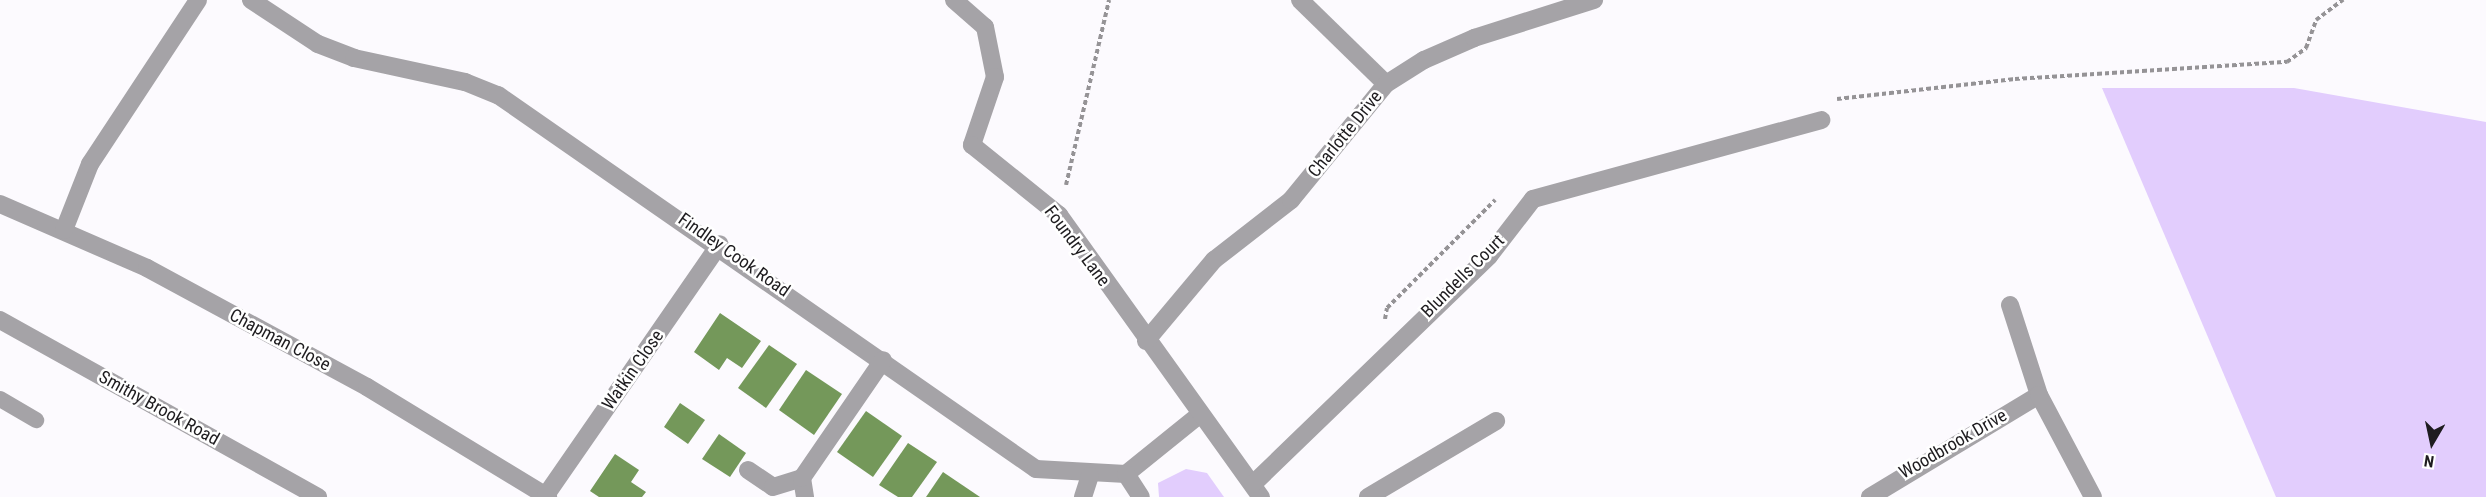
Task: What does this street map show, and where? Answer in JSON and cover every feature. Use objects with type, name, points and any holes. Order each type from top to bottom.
[{"type":"street","points":[[64,230],[90,164],[198,0]]},
{"type":"street","name":"Findley Cook Road","points":[[251,0],[318,44],[354,58],[498,95],[720,244],[1036,469],[1090,476],[1126,474]]},
{"type":"street","name":"Foundry Lane","points":[[954,0],[985,27],[995,77],[972,145],[1059,215],[1198,416],[1257,490]]},
{"type":"street","points":[[1300,0],[1386,84]]},
{"type":"street","name":"Charlotte Drive","points":[[1146,341],[1214,260],[1291,200],[1386,84],[1424,60],[1474,38],[1586,1]]},
{"type":"street","name":"Blundells Court","points":[[1257,490],[1489,256],[1533,199],[1821,120]]},
{"type":"street","name":"Chapman Close","points":[[0,204],[64,230],[367,387],[547,496]]},
{"type":"street","name":"Watkin Close","points":[[547,496],[720,244]]},
{"type":"street","points":[[2010,305],[2039,395],[2093,497]]},
{"type":"street","name":"Smithy Brook Road","points":[[0,320],[287,490],[318,497]]},
{"type":"street","points":[[748,470],[773,487],[802,478],[883,360]]},
{"type":"street","name":"Woodbrook Drive","points":[[1870,497],[2039,395]]},
{"type":"street","points":[[1141,497],[1126,474],[1198,416]]},
{"type":"street","points":[[1368,497],[1496,422]]},
{"type":"street","points":[[1083,497],[1090,476]]},
{"type":"street","points":[[802,478],[805,497]]},
{"type":"lane","points":[[0,399],[36,420]]},
{"type":"path","points":[[1059,215],[1109,0]]},
{"type":"shaded area","points":[[2102,88],[2294,88],[2486,122],[2486,497],[2276,497]]},
{"type":"shaded area","points":[[1186,469],[1207,473],[1224,497],[1159,497],[1158,483]]},
{"type":"building","points":[[720,313],[761,341],[742,368],[727,358],[719,370],[694,352]]},
{"type":"building","points":[[769,345],[797,364],[766,408],[738,388]]},
{"type":"building","points":[[806,370],[842,394],[814,435],[779,410]]},
{"type":"building","points":[[680,403],[705,420],[688,444],[664,427]]},
{"type":"building","points":[[866,411],[902,436],[873,477],[837,452]]},
{"type":"building","points":[[719,434],[746,453],[730,477],[702,459]]},
{"type":"building","points":[[908,443],[937,462],[912,497],[898,497],[879,485]]},
{"type":"building","points":[[615,454],[639,470],[631,482],[646,492],[642,497],[599,497],[590,491]]},
{"type":"building","points":[[943,472],[980,497],[926,497]]}]
